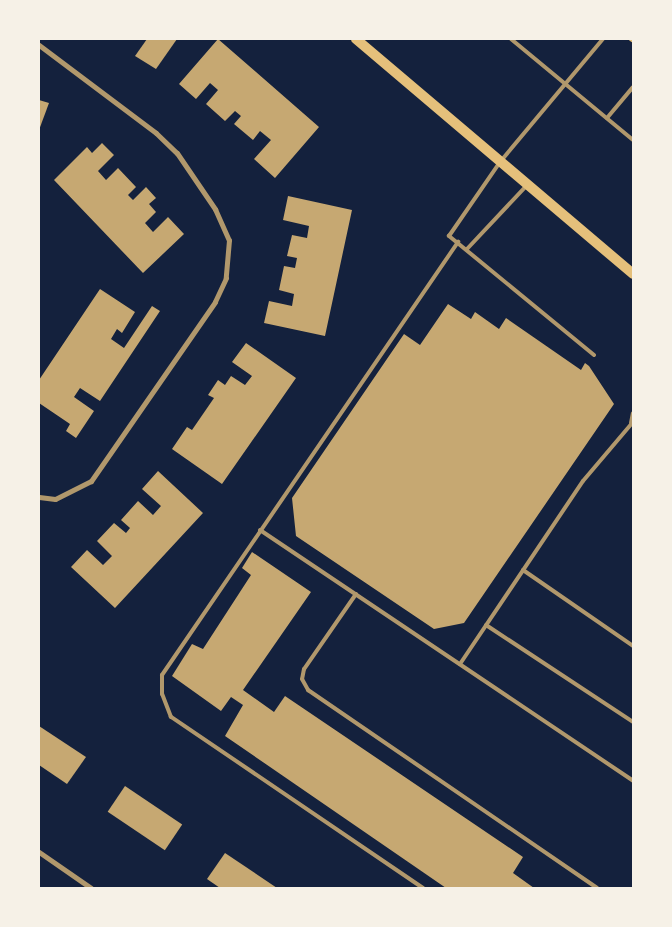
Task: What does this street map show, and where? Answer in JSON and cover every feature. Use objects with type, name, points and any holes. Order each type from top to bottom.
[{"type":"main road","points":[[356,39],[633,274]]},
{"type":"street","points":[[39,45],[156,133],[176,153],[215,209],[229,240],[228,266],[222,290],[91,481],[55,499],[39,497]]},
{"type":"street","points":[[39,852],[92,888]]},
{"type":"lane","points":[[511,39],[633,140]]},
{"type":"lane","points":[[594,355],[450,236],[500,162],[604,39]]},
{"type":"lane","points":[[607,118],[633,87]]},
{"type":"lane","points":[[467,249],[528,185]]},
{"type":"lane","points":[[423,888],[171,717],[162,694],[162,675],[458,242]]},
{"type":"lane","points":[[460,664],[583,481],[632,424],[633,413]]},
{"type":"lane","points":[[260,530],[633,781]]},
{"type":"lane","points":[[523,570],[633,646]]},
{"type":"lane","points":[[356,594],[304,669],[302,679],[308,690],[598,888]]},
{"type":"lane","points":[[486,625],[633,722]]},
{"type":"building","points":[[147,39],[177,39],[156,69],[135,56]]},
{"type":"building","points":[[218,39],[319,127],[275,178],[254,159],[271,140],[260,131],[253,140],[234,124],[241,116],[235,111],[225,121],[206,104],[218,90],[210,83],[196,99],[179,84]]},
{"type":"building","points":[[39,100],[49,103],[39,130]]},
{"type":"building","points":[[102,143],[114,155],[98,171],[106,180],[118,168],[136,187],[128,195],[133,200],[146,187],[156,198],[149,204],[156,212],[145,223],[153,232],[168,217],[184,234],[143,273],[54,180],[87,147],[92,153]]},
{"type":"building","points":[[288,196],[352,210],[325,336],[264,323],[269,301],[292,306],[294,294],[279,290],[284,266],[295,268],[297,258],[287,256],[292,235],[307,238],[309,226],[283,220]]},
{"type":"building","points":[[100,289],[135,312],[122,333],[117,329],[111,339],[124,348],[152,306],[160,311],[100,401],[80,388],[74,397],[94,411],[76,438],[66,431],[70,424],[39,403],[39,380]]},
{"type":"building","points":[[448,304],[471,319],[475,312],[499,329],[506,318],[581,370],[585,363],[589,366],[614,404],[464,623],[434,629],[296,536],[292,498],[404,334],[420,345]]},
{"type":"building","points":[[246,343],[296,378],[222,484],[172,449],[187,427],[192,430],[214,398],[208,395],[218,380],[225,385],[231,376],[245,385],[252,376],[232,362]]},
{"type":"building","points":[[158,471],[203,513],[115,608],[71,567],[87,550],[103,565],[112,556],[97,541],[114,523],[126,533],[130,528],[121,520],[138,501],[153,515],[161,506],[142,489]]},
{"type":"building","points":[[252,552],[311,592],[243,690],[274,712],[285,696],[523,857],[513,873],[534,888],[446,888],[225,736],[243,705],[231,697],[221,711],[172,676],[192,644],[203,649],[251,575],[242,568]]},
{"type":"building","points":[[39,726],[86,757],[67,784],[39,765]]},
{"type":"building","points":[[125,786],[182,825],[165,850],[108,812]]},
{"type":"building","points":[[225,853],[277,888],[220,888],[207,879]]}]
